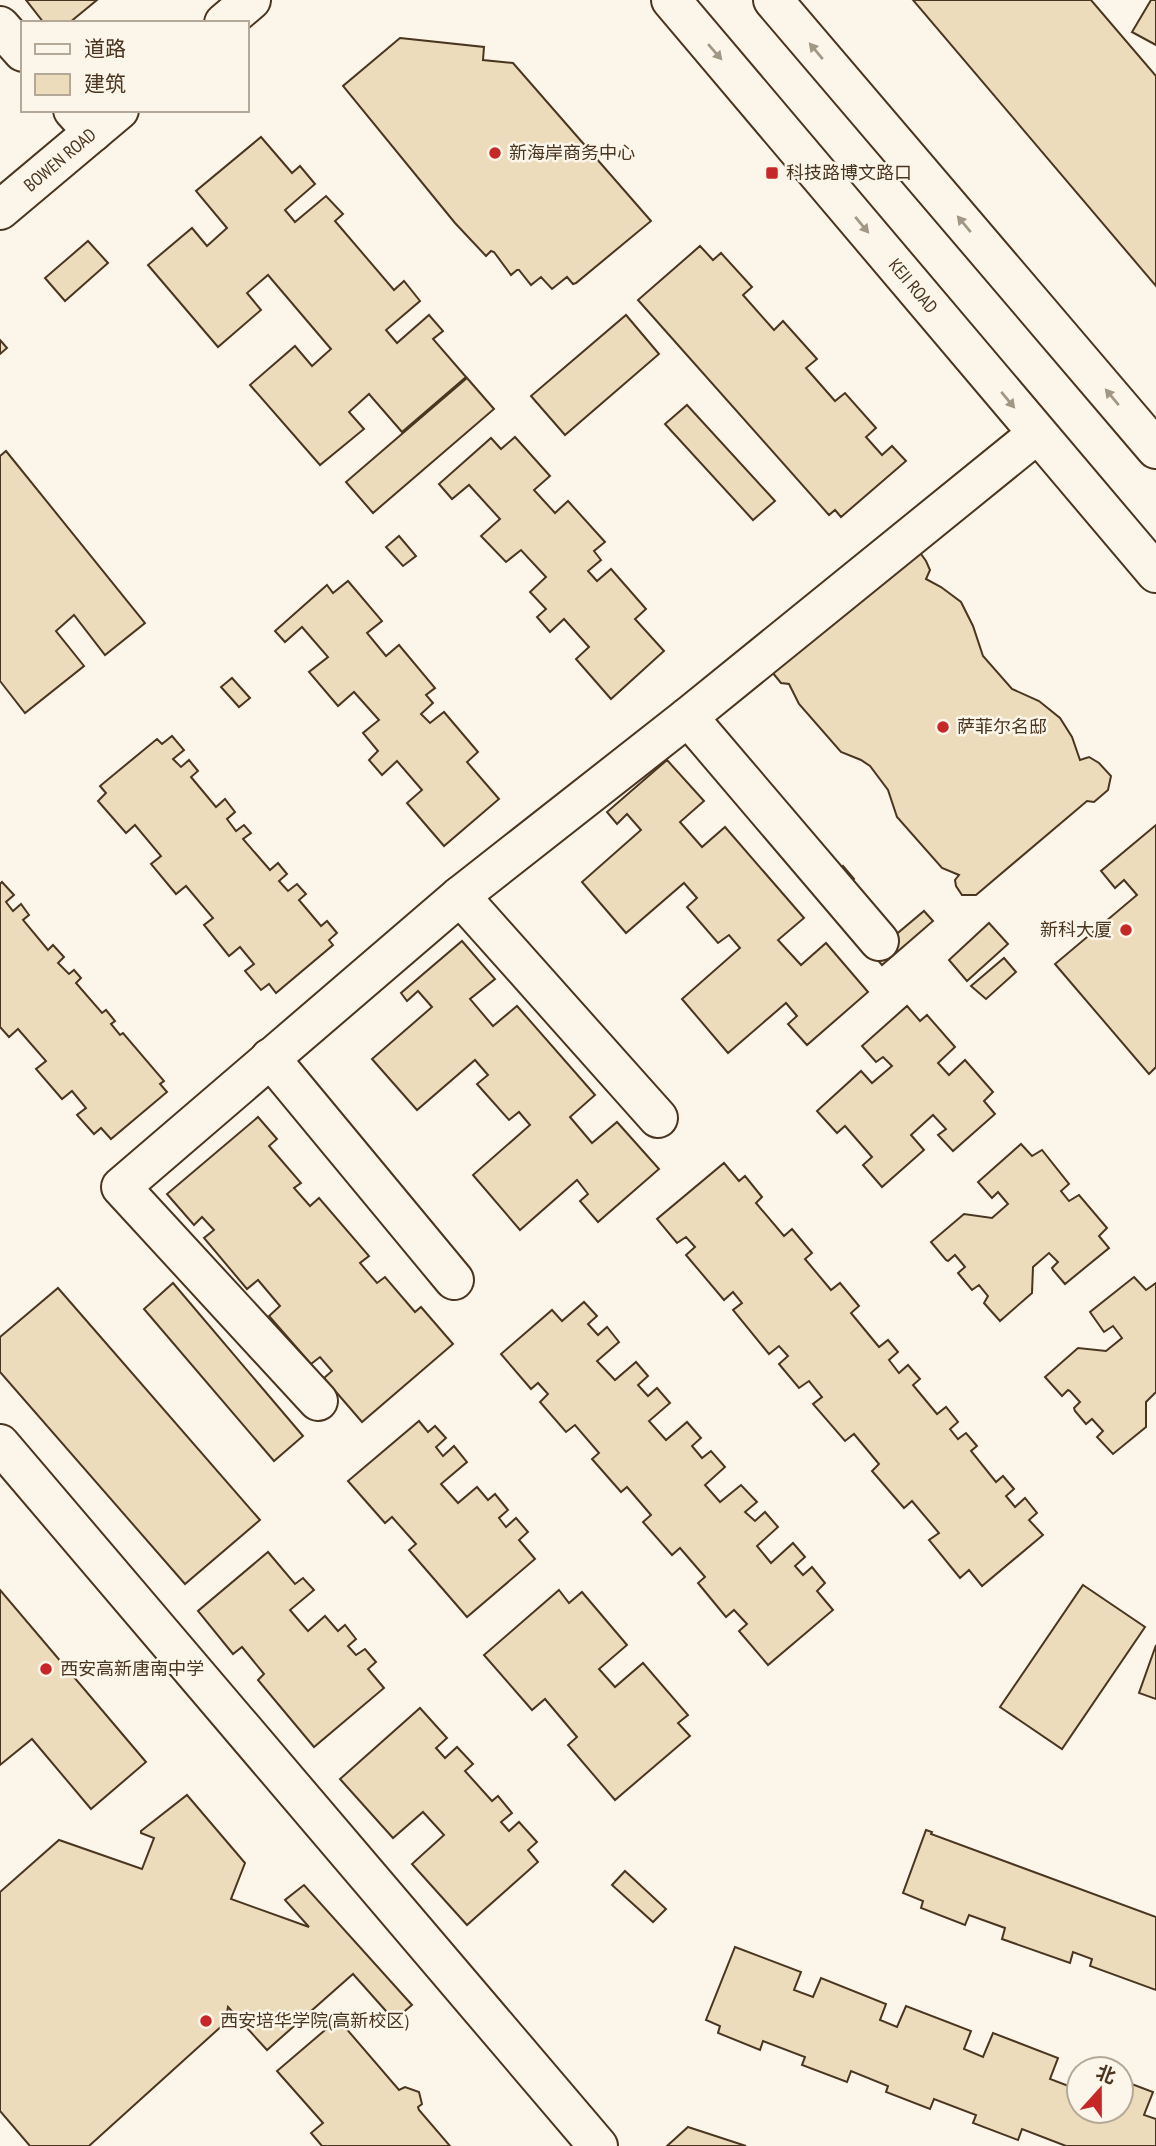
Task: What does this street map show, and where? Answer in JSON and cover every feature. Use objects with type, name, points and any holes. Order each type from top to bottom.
[{"type":"street","points":[[226,21],[251,0]]},
{"type":"street","name":"KEJI ROAD","points":[[671,0],[1156,573]]},
{"type":"street","points":[[773,0],[1156,449]]},
{"type":"street","points":[[0,26],[21,50]]},
{"type":"street","name":"BOWEN ROAD","points":[[0,210],[95,118]]},
{"type":"street","points":[[318,1401],[121,1187],[460,896],[688,717],[1037,434]]},
{"type":"street","points":[[688,717],[879,941]]},
{"type":"street","points":[[460,896],[658,1118]]},
{"type":"street","points":[[270,1058],[454,1280]]},
{"type":"street","points":[[0,1444],[597,2146]]},
{"type":"building","points":[[26,0],[97,0],[71,21],[42,21]]},
{"type":"building","points":[[913,0],[1091,0],[1156,76],[1156,286]]},
{"type":"building","points":[[1151,0],[1156,0],[1156,45],[1132,32]]},
{"type":"building","name":"新海岸商务中心","points":[[400,38],[484,47],[483,60],[513,63],[651,221],[576,283],[573,284],[567,277],[552,289],[541,277],[531,285],[519,270],[511,275],[494,252],[491,251],[486,256],[455,223],[343,86]]},
{"type":"building","points":[[261,137],[292,173],[300,166],[315,184],[285,210],[295,222],[326,196],[343,214],[335,221],[394,290],[404,281],[420,301],[386,330],[397,343],[429,315],[443,331],[433,339],[466,377],[402,432],[369,394],[349,412],[364,429],[320,465],[250,385],[295,346],[312,366],[331,349],[268,275],[247,293],[261,310],[218,347],[148,265],[192,228],[207,246],[227,228],[196,191]]},
{"type":"building","points":[[88,241],[108,263],[65,301],[45,278]]},
{"type":"building","points":[[700,246],[713,260],[721,253],[752,287],[743,295],[774,330],[783,321],[817,359],[806,368],[835,401],[845,393],[876,428],[866,437],[882,455],[892,446],[906,461],[841,517],[835,510],[829,515],[638,300]]},
{"type":"building","points":[[626,315],[659,354],[565,435],[531,396]]},
{"type":"building","points":[[0,340],[7,348],[0,354]]},
{"type":"building","points":[[467,378],[494,409],[373,513],[346,482]]},
{"type":"building","points":[[687,405],[775,501],[753,520],[665,424]]},
{"type":"building","points":[[515,437],[550,476],[534,490],[555,513],[568,501],[605,542],[594,551],[601,560],[588,571],[597,581],[611,569],[646,609],[635,619],[664,651],[611,699],[576,659],[589,647],[564,619],[550,632],[537,617],[546,609],[530,592],[546,577],[521,550],[506,562],[481,536],[500,519],[469,485],[452,499],[439,484],[491,438],[501,449]]},
{"type":"building","points":[[6,451],[145,623],[105,655],[74,615],[56,631],[84,666],[25,713],[0,681],[0,456]]},
{"type":"building","points":[[399,536],[416,556],[403,566],[386,547]]},
{"type":"building","name":"萨菲尔名邸","points":[[916,547],[930,570],[926,579],[961,602],[983,656],[1012,689],[1039,701],[1060,718],[1072,737],[1080,760],[1089,757],[1111,776],[1108,790],[1094,802],[1087,801],[976,895],[962,895],[955,880],[959,875],[942,868],[897,817],[888,790],[870,766],[841,752],[799,704],[789,684],[781,683],[772,672]]},
{"type":"building","points":[[348,581],[382,621],[367,633],[386,656],[399,645],[435,688],[426,695],[433,703],[421,714],[430,723],[444,712],[478,752],[467,762],[499,799],[444,846],[407,803],[422,790],[397,761],[382,775],[369,760],[378,751],[363,733],[379,720],[354,692],[338,706],[309,672],[328,657],[302,627],[285,642],[275,631],[327,585],[333,593]]},
{"type":"building","points":[[232,678],[250,698],[239,707],[221,687]]},
{"type":"building","points":[[172,736],[184,750],[173,759],[181,767],[189,760],[198,771],[191,777],[216,807],[225,799],[235,812],[227,819],[236,831],[244,825],[251,833],[243,839],[270,870],[278,863],[287,874],[279,881],[288,891],[297,884],[306,894],[299,900],[321,926],[327,921],[337,933],[329,940],[333,945],[276,993],[269,984],[261,990],[245,971],[254,964],[240,947],[229,956],[204,925],[213,918],[186,886],[176,894],[151,864],[161,856],[135,825],[126,833],[98,801],[106,793],[100,786],[157,739],[162,744]]},
{"type":"building","points":[[667,760],[704,801],[680,822],[702,847],[725,827],[804,918],[778,940],[801,965],[826,943],[868,992],[807,1045],[788,1024],[797,1016],[786,1003],[728,1053],[682,999],[740,948],[729,935],[718,943],[687,907],[697,898],[684,883],[626,933],[582,882],[641,830],[627,814],[617,824],[607,812]]},
{"type":"building","name":"新科大厦","points":[[1156,825],[1156,1067],[1149,1074],[1055,964],[1137,895],[1124,880],[1115,888],[1101,871]]},
{"type":"building","points":[[843,866],[854,879],[842,890],[887,942],[924,911],[933,921],[882,965],[874,956],[831,876]]},
{"type":"building","points":[[2,882],[14,895],[6,902],[13,911],[21,904],[29,915],[23,920],[48,950],[53,945],[64,957],[58,963],[69,974],[74,970],[81,978],[76,983],[102,1013],[106,1010],[115,1021],[111,1024],[120,1035],[123,1033],[164,1081],[160,1084],[167,1092],[111,1139],[101,1128],[94,1134],[77,1115],[86,1108],[72,1091],[62,1099],[36,1069],[46,1061],[18,1029],[9,1037],[0,1027]]},
{"type":"building","points":[[989,923],[1008,944],[967,981],[949,960]]},
{"type":"building","points":[[462,941],[495,979],[470,999],[493,1026],[517,1006],[595,1095],[570,1117],[592,1143],[617,1122],[659,1169],[598,1222],[580,1201],[588,1194],[577,1180],[520,1230],[473,1175],[530,1125],[519,1112],[509,1120],[477,1084],[488,1075],[475,1060],[417,1110],[372,1059],[432,1007],[418,991],[407,1001],[401,993]]},
{"type":"building","points":[[1004,958],[1016,972],[986,999],[971,986]]},
{"type":"building","points":[[907,1006],[920,1021],[927,1015],[955,1047],[938,1063],[949,1075],[965,1060],[993,1092],[984,1101],[995,1114],[953,1151],[938,1135],[946,1129],[933,1115],[911,1135],[924,1150],[882,1187],[863,1165],[872,1157],[845,1126],[837,1133],[817,1111],[861,1071],[872,1083],[892,1066],[883,1057],[876,1062],[862,1046]]},
{"type":"building","points":[[258,1117],[277,1139],[269,1146],[301,1183],[294,1188],[310,1206],[319,1198],[369,1256],[360,1263],[377,1283],[385,1277],[415,1312],[421,1307],[453,1344],[362,1422],[324,1378],[332,1371],[320,1357],[311,1364],[269,1316],[280,1306],[258,1280],[247,1289],[204,1238],[214,1230],[202,1217],[194,1225],[167,1194]]},
{"type":"building","points":[[1021,1144],[1032,1156],[1042,1150],[1069,1184],[1061,1191],[1069,1201],[1079,1195],[1107,1228],[1099,1236],[1109,1248],[1065,1284],[1053,1270],[1058,1262],[1049,1253],[1033,1267],[1032,1293],[1000,1321],[984,1303],[988,1296],[979,1285],[972,1290],[958,1273],[965,1267],[955,1255],[946,1260],[931,1242],[964,1214],[992,1218],[1008,1204],[998,1192],[992,1198],[978,1182]]},
{"type":"building","points":[[724,1163],[739,1181],[745,1176],[762,1197],[756,1203],[784,1236],[792,1229],[812,1253],[805,1259],[831,1290],[840,1283],[859,1306],[851,1313],[879,1347],[888,1340],[898,1352],[889,1360],[899,1373],[908,1365],[920,1379],[913,1385],[937,1414],[946,1407],[958,1422],[950,1429],[958,1439],[966,1433],[977,1446],[971,1451],[996,1482],[1003,1476],[1014,1489],[1006,1496],[1015,1507],[1025,1498],[1037,1513],[1029,1520],[1043,1535],[982,1586],[969,1570],[960,1578],[929,1540],[939,1533],[912,1501],[904,1508],[872,1471],[879,1464],[854,1434],[845,1441],[813,1404],[822,1397],[809,1381],[799,1388],[779,1364],[788,1356],[779,1346],[769,1354],[733,1310],[742,1303],[733,1292],[724,1300],[686,1255],[695,1247],[686,1237],[677,1243],[657,1219]]},
{"type":"building","points":[[1134,1277],[1146,1290],[1156,1283],[1156,1392],[1146,1402],[1146,1427],[1113,1454],[1097,1437],[1103,1431],[1092,1419],[1086,1424],[1075,1411],[1074,1408],[1080,1402],[1068,1390],[1062,1396],[1045,1377],[1078,1348],[1106,1351],[1122,1338],[1113,1326],[1104,1332],[1090,1312]]},
{"type":"building","points":[[173,1283],[303,1436],[274,1461],[144,1309]]},
{"type":"building","points":[[58,1288],[260,1520],[185,1584],[0,1372],[0,1337]]},
{"type":"building","points":[[584,1302],[597,1316],[588,1324],[598,1335],[607,1327],[619,1342],[597,1361],[615,1380],[636,1362],[648,1376],[638,1385],[648,1396],[657,1388],[670,1403],[649,1421],[666,1440],[687,1422],[701,1438],[692,1446],[702,1458],[711,1451],[725,1467],[705,1485],[720,1502],[741,1485],[757,1502],[745,1512],[755,1521],[765,1512],[778,1527],[757,1546],[771,1563],[793,1543],[805,1557],[795,1566],[803,1575],[812,1567],[825,1583],[817,1591],[833,1610],[768,1665],[739,1631],[747,1624],[734,1610],[726,1617],[698,1583],[705,1577],[680,1548],[672,1555],[643,1522],[651,1515],[627,1487],[621,1492],[592,1459],[599,1453],[575,1425],[566,1432],[540,1402],[548,1394],[538,1383],[531,1389],[501,1354],[552,1310],[562,1321]]},
{"type":"building","points":[[419,1421],[428,1432],[435,1426],[446,1438],[436,1447],[443,1456],[454,1446],[467,1462],[441,1484],[458,1503],[477,1487],[488,1500],[495,1494],[508,1510],[499,1518],[506,1527],[516,1518],[528,1532],[519,1540],[535,1559],[467,1617],[409,1550],[416,1544],[392,1517],[385,1523],[348,1481]]},
{"type":"building","points":[[268,1552],[295,1584],[303,1578],[314,1590],[290,1610],[308,1631],[325,1616],[338,1631],[345,1625],[356,1639],[348,1646],[356,1655],[365,1649],[376,1662],[368,1669],[384,1688],[314,1747],[258,1680],[264,1674],[242,1647],[233,1654],[198,1611]]},
{"type":"building","points":[[1083,1585],[1145,1627],[1062,1749],[1000,1707]]},
{"type":"building","points":[[0,1590],[146,1762],[91,1809],[32,1739],[0,1765]]},
{"type":"building","points":[[559,1590],[569,1603],[582,1592],[627,1645],[599,1669],[615,1687],[643,1663],[688,1715],[678,1723],[690,1736],[615,1800],[568,1745],[577,1737],[545,1699],[532,1710],[484,1655]]},
{"type":"building","points":[[1156,1645],[1156,1699],[1139,1693]]},
{"type":"building","points":[[420,1708],[447,1738],[436,1748],[445,1758],[457,1747],[473,1764],[465,1771],[492,1801],[498,1796],[512,1813],[501,1822],[509,1831],[519,1822],[537,1842],[528,1850],[538,1862],[467,1925],[412,1864],[444,1835],[423,1812],[393,1838],[340,1779]]},
{"type":"building","points":[[187,1795],[245,1863],[231,1899],[309,1927],[285,1900],[304,1885],[412,2005],[394,2020],[353,1974],[267,2050],[228,2007],[225,2023],[89,2146],[30,2146],[0,2111],[0,1892],[59,1840],[142,1869],[154,1838],[141,1831]]},
{"type":"building","points":[[926,1830],[1156,1917],[1156,1990],[1090,1966],[1092,1959],[1073,1952],[1070,1963],[1002,1939],[1005,1928],[969,1915],[965,1925],[921,1908],[923,1901],[903,1893]]},
{"type":"building","points":[[625,1871],[666,1909],[653,1922],[612,1885]]},
{"type":"building","points":[[735,1947],[801,1972],[794,1990],[813,1997],[821,1978],[886,2004],[880,2020],[897,2027],[906,2006],[971,2031],[964,2049],[983,2057],[993,2033],[1058,2058],[1050,2079],[1065,2085],[1065,2125],[1135,2125],[1135,2085],[1153,2092],[1144,2115],[1156,2119],[1156,2146],[1066,2146],[1022,2129],[1018,2140],[973,2123],[976,2115],[934,2099],[930,2109],[886,2092],[888,2086],[851,2071],[847,2082],[802,2065],[805,2057],[763,2041],[760,2050],[718,2033],[720,2026],[706,2020]]},
{"type":"building","points":[[338,2019],[399,2090],[405,2087],[419,2092],[422,2104],[418,2107],[419,2110],[450,2146],[322,2146],[311,2133],[323,2123],[277,2071]]},
{"type":"building","points":[[688,2127],[746,2146],[667,2146]]},
{"type":"place","name":"新海岸商务中心","points":[[495,153]]},
{"type":"place","name":"科技路博文路口","points":[[772,173]]},
{"type":"place","name":"萨菲尔名邸","points":[[943,727]]},
{"type":"place","name":"新科大厦","points":[[1126,930]]},
{"type":"place","name":"西安高新唐南中学","points":[[46,1669]]},
{"type":"place","name":"西安培华学院(高新校区)","points":[[206,2021]]}]
